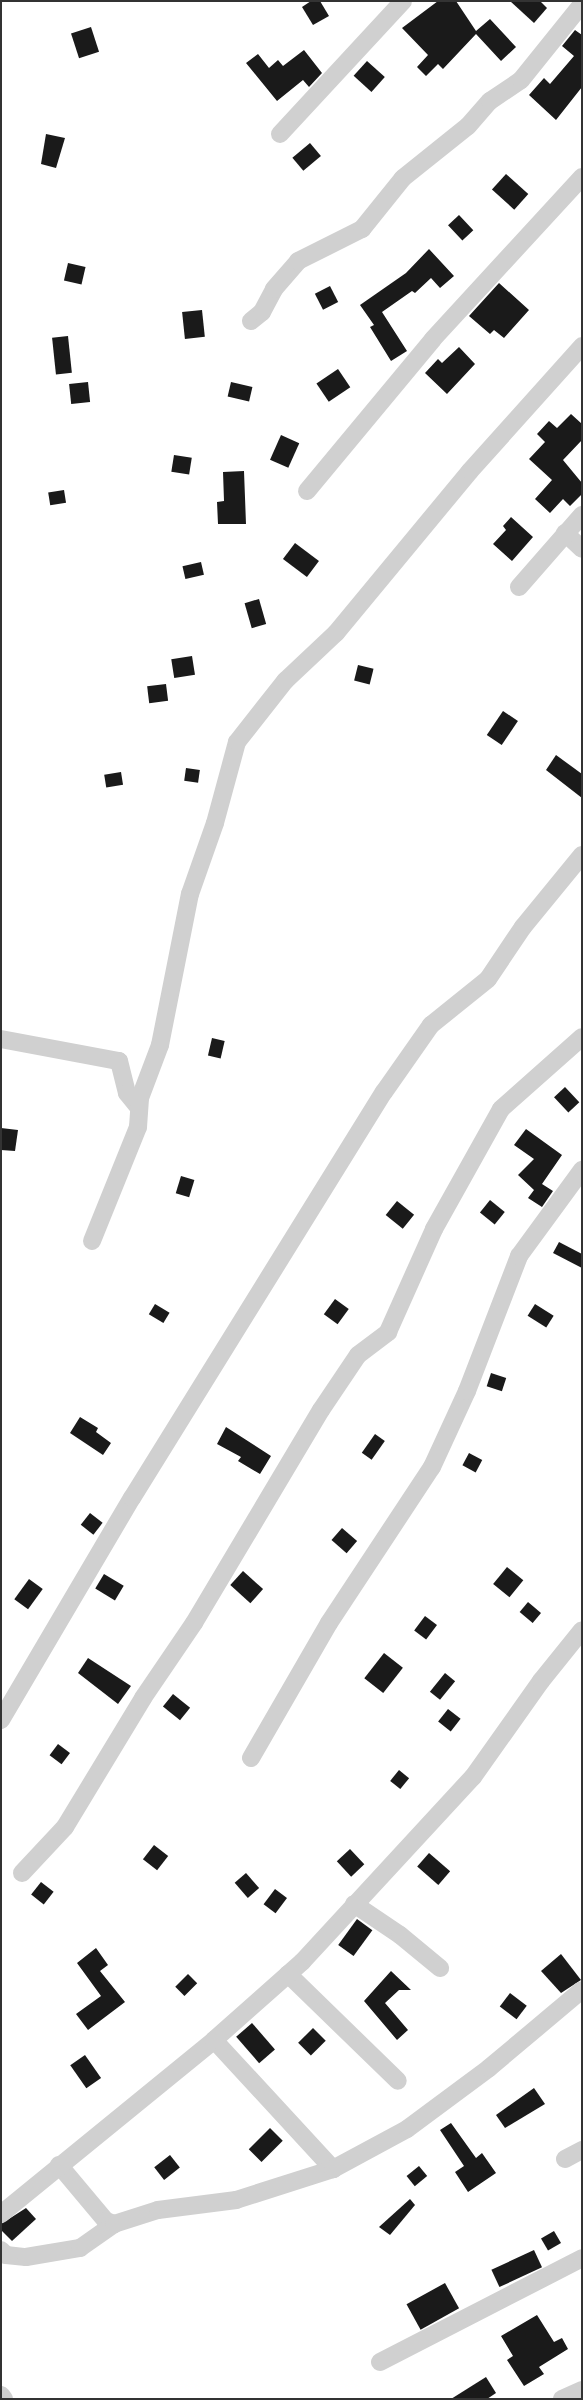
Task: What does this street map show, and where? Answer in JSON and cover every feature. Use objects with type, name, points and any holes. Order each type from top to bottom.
[{"type":"street","points":[[280,134],[403,1]]},
{"type":"street","points":[[251,321],[262,312],[274,289],[298,261],[362,229],[403,178],[468,126],[490,101],[521,80],[582,4]]},
{"type":"street","points":[[307,491],[434,339],[582,177]]},
{"type":"street","points":[[92,1241],[138,1127],[139,1108],[160,1045],[190,894],[215,823],[238,742],[285,680],[336,633],[470,471],[582,346]]},
{"type":"street","points":[[519,587],[582,515]]},
{"type":"street","points":[[565,533],[582,549]]},
{"type":"street","points":[[1,1720],[132,1498],[384,1092],[431,1025],[488,978],[523,927],[582,855]]},
{"type":"street","points":[[22,1874],[65,1827],[143,1698],[194,1623],[321,1410],[358,1355],[388,1332],[434,1229],[501,1109],[582,1037]]},
{"type":"street","points":[[1,1039],[119,1061],[127,1093],[139,1108]]},
{"type":"street","points":[[250,1758],[329,1623],[432,1467],[467,1391],[520,1256],[582,1170]]},
{"type":"street","points":[[1,2214],[214,2040],[288,1974],[473,1777],[541,1681],[582,1630]]},
{"type":"street","points":[[354,1904],[400,1935],[440,1968]]},
{"type":"street","points":[[288,1974],[398,2081]]},
{"type":"street","points":[[1,2250],[6,2255],[26,2257],[80,2248],[114,2224],[158,2210],[236,2200],[333,2169],[406,2129],[489,2068],[582,1990]]},
{"type":"street","points":[[214,2040],[333,2169]]},
{"type":"street","points":[[565,2159],[582,2150]]},
{"type":"street","points":[[59,2165],[106,2221],[114,2224]]},
{"type":"street","points":[[380,2362],[582,2258]]},
{"type":"street","points":[[562,2399],[582,2390]]},
{"type":"street","points":[[1,2395],[4,2399]]},
{"type":"building","points":[[311,1],[320,1],[329,16],[313,25],[302,7]]},
{"type":"building","points":[[438,1],[456,1],[476,31],[490,19],[516,47],[501,61],[476,34],[443,69],[438,64],[426,76],[417,67],[428,55],[402,28]]},
{"type":"building","points":[[510,1],[540,1],[547,8],[534,23]]},
{"type":"building","points":[[91,27],[99,52],[79,58],[71,33]]},
{"type":"building","points":[[575,30],[582,35],[582,87],[556,120],[529,95],[544,78],[550,84],[574,56],[562,46]]},
{"type":"building","points":[[304,50],[322,73],[309,87],[303,80],[277,101],[246,63],[258,54],[269,68],[278,60],[283,66]]},
{"type":"building","points":[[367,61],[385,77],[371,92],[354,76]]},
{"type":"building","points":[[46,134],[65,138],[56,168],[41,164]]},
{"type":"building","points":[[310,143],[321,156],[303,171],[292,158]]},
{"type":"building","points":[[506,174],[528,194],[514,210],[492,190]]},
{"type":"building","points":[[459,215],[473,230],[462,241],[448,225]]},
{"type":"building","points":[[429,249],[454,276],[440,288],[431,278],[415,293],[412,291],[382,312],[407,351],[391,361],[370,327],[374,325],[360,305],[406,273]]},
{"type":"building","points":[[68,263],[86,267],[81,285],[64,281]]},
{"type":"building","points":[[499,283],[529,310],[504,338],[494,330],[490,334],[469,316]]},
{"type":"building","points":[[330,286],[338,302],[323,310],[315,294]]},
{"type":"building","points":[[202,310],[205,337],[185,339],[182,312]]},
{"type":"building","points":[[68,336],[72,373],[56,374],[52,338]]},
{"type":"building","points":[[459,347],[475,364],[447,394],[425,373],[438,359],[442,363]]},
{"type":"building","points":[[338,369],[350,387],[329,402],[316,384]]},
{"type":"building","points":[[88,382],[90,402],[71,404],[69,384]]},
{"type":"building","points":[[231,382],[252,387],[249,402],[228,397]]},
{"type":"building","points":[[571,414],[582,424],[582,440],[563,460],[582,483],[582,494],[570,506],[563,499],[550,513],[535,499],[552,480],[529,459],[545,442],[537,434],[549,421],[557,428]]},
{"type":"building","points":[[281,435],[299,443],[288,468],[270,460]]},
{"type":"building","points":[[174,455],[192,458],[189,475],[171,472]]},
{"type":"building","points":[[244,471],[246,524],[218,524],[217,502],[224,501],[223,472]]},
{"type":"building","points":[[64,490],[66,503],[50,505],[48,493]]},
{"type":"building","points":[[511,517],[533,537],[512,561],[493,544],[506,530],[503,526]]},
{"type":"building","points":[[295,543],[319,561],[307,577],[283,559]]},
{"type":"building","points":[[201,562],[204,575],[185,579],[182,566]]},
{"type":"building","points":[[259,599],[266,624],[252,628],[245,603]]},
{"type":"building","points":[[192,656],[195,675],[174,678],[171,659]]},
{"type":"building","points":[[358,665],[374,669],[370,684],[354,681]]},
{"type":"building","points":[[166,684],[168,701],[149,703],[147,686]]},
{"type":"building","points":[[503,711],[518,721],[502,745],[487,735]]},
{"type":"building","points":[[556,755],[582,774],[582,798],[546,770]]},
{"type":"building","points":[[186,768],[200,770],[198,783],[184,781]]},
{"type":"building","points":[[121,772],[123,785],[106,787],[104,775]]},
{"type":"building","points":[[212,1038],[225,1041],[221,1058],[208,1056]]},
{"type":"building","points":[[565,1087],[579,1102],[568,1113],[554,1097]]},
{"type":"building","points":[[1,1128],[18,1130],[15,1151],[1,1150]]},
{"type":"building","points":[[526,1129],[562,1155],[542,1184],[553,1191],[542,1207],[528,1198],[534,1190],[518,1175],[534,1159],[514,1145]]},
{"type":"building","points":[[181,1176],[194,1180],[189,1197],[176,1193]]},
{"type":"building","points":[[490,1200],[505,1212],[495,1224],[480,1212]]},
{"type":"building","points":[[397,1201],[414,1215],[403,1229],[386,1215]]},
{"type":"building","points":[[559,1242],[582,1254],[582,1268],[553,1253]]},
{"type":"building","points":[[335,1299],[349,1309],[338,1324],[324,1314]]},
{"type":"building","points":[[155,1304],[170,1313],[163,1323],[149,1314]]},
{"type":"building","points":[[535,1304],[554,1316],[546,1328],[528,1316]]},
{"type":"building","points":[[491,1373],[506,1378],[502,1391],[487,1386]]},
{"type":"building","points":[[80,1417],[98,1428],[96,1432],[111,1443],[103,1455],[70,1433]]},
{"type":"building","points":[[226,1427],[271,1456],[260,1474],[238,1461],[241,1457],[217,1444]]},
{"type":"building","points":[[375,1434],[385,1441],[372,1460],[362,1453]]},
{"type":"building","points":[[469,1453],[482,1460],[476,1472],[462,1465]]},
{"type":"building","points":[[90,1513],[103,1523],[93,1535],[81,1525]]},
{"type":"building","points":[[342,1528],[357,1541],[347,1553],[332,1540]]},
{"type":"building","points":[[507,1567],[523,1580],[509,1597],[493,1584]]},
{"type":"building","points":[[243,1571],[263,1589],[250,1603],[230,1585]]},
{"type":"building","points":[[104,1574],[124,1586],[115,1600],[95,1589]]},
{"type":"building","points":[[29,1579],[43,1589],[28,1609],[14,1599]]},
{"type":"building","points":[[528,1602],[541,1613],[533,1623],[520,1612]]},
{"type":"building","points":[[425,1616],[437,1625],[426,1639],[414,1630]]},
{"type":"building","points":[[384,1653],[403,1668],[383,1693],[364,1678]]},
{"type":"building","points":[[88,1658],[131,1686],[118,1704],[78,1673]]},
{"type":"building","points":[[445,1673],[455,1681],[440,1700],[430,1692]]},
{"type":"building","points":[[173,1694],[190,1708],[180,1720],[163,1706]]},
{"type":"building","points":[[448,1709],[461,1719],[451,1731],[438,1722]]},
{"type":"building","points":[[58,1744],[70,1753],[62,1764],[50,1755]]},
{"type":"building","points":[[399,1770],[409,1778],[400,1789],[390,1781]]},
{"type":"building","points":[[154,1845],[168,1856],[157,1870],[143,1859]]},
{"type":"building","points":[[350,1849],[364,1864],[351,1877],[337,1861]]},
{"type":"building","points":[[429,1853],[450,1871],[438,1885],[417,1867]]},
{"type":"building","points":[[246,1873],[259,1888],[248,1898],[235,1883]]},
{"type":"building","points":[[41,1882],[54,1892],[44,1904],[31,1895]]},
{"type":"building","points":[[275,1889],[287,1898],[276,1913],[264,1904]]},
{"type":"building","points":[[357,1919],[372,1930],[354,1956],[338,1945]]},
{"type":"building","points":[[96,1948],[108,1965],[100,1971],[125,2002],[88,2030],[76,2014],[101,1996],[77,1963]]},
{"type":"building","points":[[561,1954],[581,1980],[561,1993],[541,1971]]},
{"type":"building","points":[[391,1971],[411,1990],[399,1990],[385,2003],[408,2030],[397,2040],[364,2001]]},
{"type":"building","points":[[188,1974],[197,1983],[184,1996],[175,1987]]},
{"type":"building","points":[[510,1993],[527,2006],[517,2019],[500,2007]]},
{"type":"building","points":[[252,2023],[275,2049],[259,2063],[236,2037]]},
{"type":"building","points":[[313,2028],[326,2041],[311,2056],[298,2043]]},
{"type":"building","points":[[85,2055],[101,2078],[86,2088],[70,2065]]},
{"type":"building","points":[[534,2088],[545,2104],[505,2128],[496,2115]]},
{"type":"building","points":[[451,2123],[476,2158],[482,2153],[496,2173],[468,2192],[455,2172],[464,2166],[440,2130]]},
{"type":"building","points":[[270,2128],[283,2141],[262,2162],[249,2149]]},
{"type":"building","points":[[170,2155],[180,2168],[164,2180],[154,2167]]},
{"type":"building","points":[[419,2166],[427,2176],[415,2186],[407,2176]]},
{"type":"building","points":[[410,2199],[415,2205],[390,2235],[379,2227]]},
{"type":"building","points":[[26,2208],[36,2219],[12,2241],[1,2230],[1,2224]]},
{"type":"building","points":[[554,2231],[561,2243],[548,2251],[541,2238]]},
{"type":"building","points":[[534,2250],[542,2267],[499,2287],[491,2270]]},
{"type":"building","points":[[445,2283],[459,2308],[421,2330],[407,2304]]},
{"type":"building","points":[[537,2315],[554,2342],[562,2338],[568,2349],[539,2367],[544,2374],[524,2386],[507,2360],[513,2356],[501,2336]]},
{"type":"building","points":[[486,2377],[496,2393],[487,2399],[451,2399]]}]
